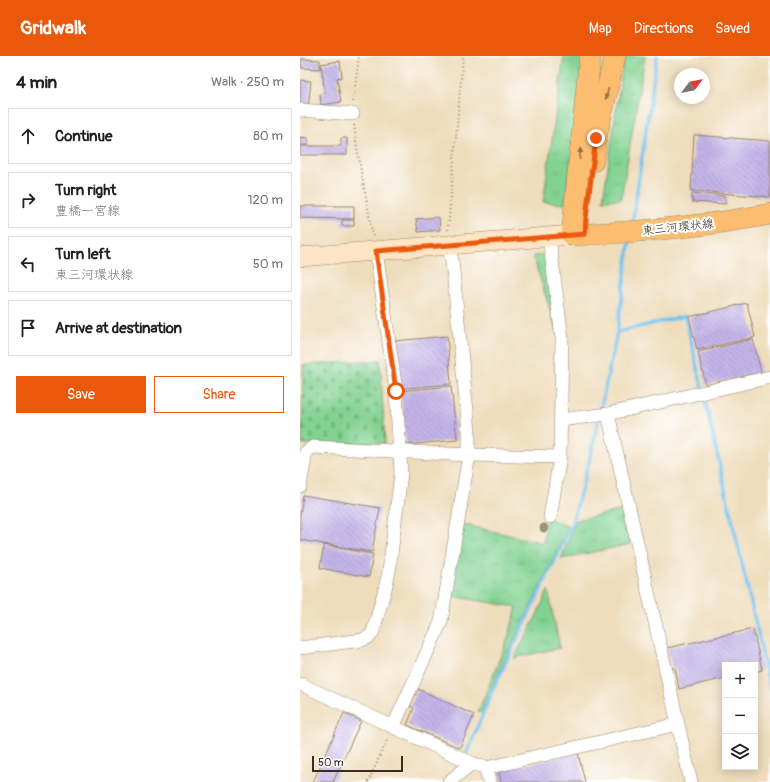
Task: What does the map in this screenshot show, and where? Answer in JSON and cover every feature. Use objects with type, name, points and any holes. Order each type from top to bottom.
[{"type":"main road","points":[[579,234],[590,56]]},
{"type":"main road","points":[[579,234],[586,218],[596,138],[615,56]]},
{"type":"main road","name":"東三河環状線","points":[[579,234],[659,230],[732,222],[770,214]]},
{"type":"main road","points":[[300,257],[579,234]]},
{"type":"street","points":[[300,110],[353,114]]},
{"type":"street","points":[[549,237],[562,338],[560,457],[550,517]]},
{"type":"street","points":[[393,727],[441,622],[469,455],[469,431],[452,261],[448,244]]},
{"type":"street","points":[[300,648],[362,640],[369,637],[373,632],[385,589],[401,473],[396,391],[376,251]]},
{"type":"street","points":[[560,420],[608,414],[770,377]]},
{"type":"street","points":[[608,414],[691,782]]},
{"type":"street","points":[[300,486],[306,452],[313,447],[469,455],[560,457]]},
{"type":"street","points":[[300,684],[472,763],[486,768],[678,724]]},
{"type":"street","points":[[449,782],[472,763]]},
{"type":"street","points":[[486,768],[489,782]]},
{"type":"path","points":[[359,56],[353,114],[358,154],[376,251]]},
{"type":"path","points":[[448,244],[463,56]]},
{"type":"path","points":[[368,782],[393,727]]},
{"type":"green space","points":[[564,56],[585,56],[565,204],[543,202]]},
{"type":"green space","points":[[624,56],[645,56],[621,199],[603,200]]},
{"type":"green space","points":[[548,254],[559,338],[533,256]]},
{"type":"green space","points":[[380,360],[385,443],[302,444],[303,365]]},
{"type":"green space","points":[[623,510],[631,544],[561,559],[576,520]]},
{"type":"green space","points":[[547,518],[569,527],[493,684],[481,713],[478,712],[508,638],[517,607],[450,596],[462,524],[543,543]]},
{"type":"green space","points":[[548,590],[560,648],[514,658],[537,615]]},
{"type":"building","points":[[301,59],[320,60],[320,69],[301,68]]},
{"type":"building","points":[[340,61],[342,77],[337,78],[341,102],[321,105],[320,94],[325,93],[321,64]]},
{"type":"building","points":[[300,80],[311,81],[308,107],[300,107]]},
{"type":"building","points":[[694,135],[770,141],[770,197],[691,191]]},
{"type":"building","points":[[300,137],[308,138],[308,145],[300,145]]},
{"type":"building","points":[[341,138],[347,138],[347,155],[300,155],[300,146],[341,146]]},
{"type":"building","points":[[692,193],[726,196],[726,204],[692,202]]},
{"type":"building","points":[[300,206],[354,206],[354,219],[300,218]]},
{"type":"building","points":[[439,217],[440,230],[418,232],[416,219]]},
{"type":"building","points":[[342,220],[354,220],[354,226],[342,226]]},
{"type":"building","points":[[747,303],[755,337],[697,350],[689,317]]},
{"type":"building","points":[[447,336],[451,384],[398,389],[394,341]]},
{"type":"building","points":[[753,339],[761,372],[706,385],[698,352]]},
{"type":"building","points":[[451,386],[457,440],[406,445],[401,391]]},
{"type":"building","points":[[303,495],[380,508],[372,552],[300,540],[300,516]]},
{"type":"building","points":[[324,545],[373,554],[369,577],[320,568]]},
{"type":"building","points":[[753,629],[762,670],[758,671],[758,662],[722,662],[722,679],[679,689],[675,668],[672,668],[667,648]]},
{"type":"building","points":[[418,689],[474,715],[460,748],[407,725],[414,708],[410,706]]},
{"type":"building","points":[[344,713],[361,721],[333,782],[313,782]]},
{"type":"building","points":[[578,753],[585,782],[501,782],[499,771]]},
{"type":"waterway","points":[[632,225],[657,56]]},
{"type":"waterway","points":[[600,412],[617,332],[630,239]]},
{"type":"waterway","points":[[617,332],[685,316],[702,388]]},
{"type":"waterway","points":[[704,396],[770,687]]},
{"type":"waterway","points":[[465,757],[495,685],[571,527],[599,418]]},
{"type":"route","points":[[396,391],[376,251],[585,234],[596,138]]}]
